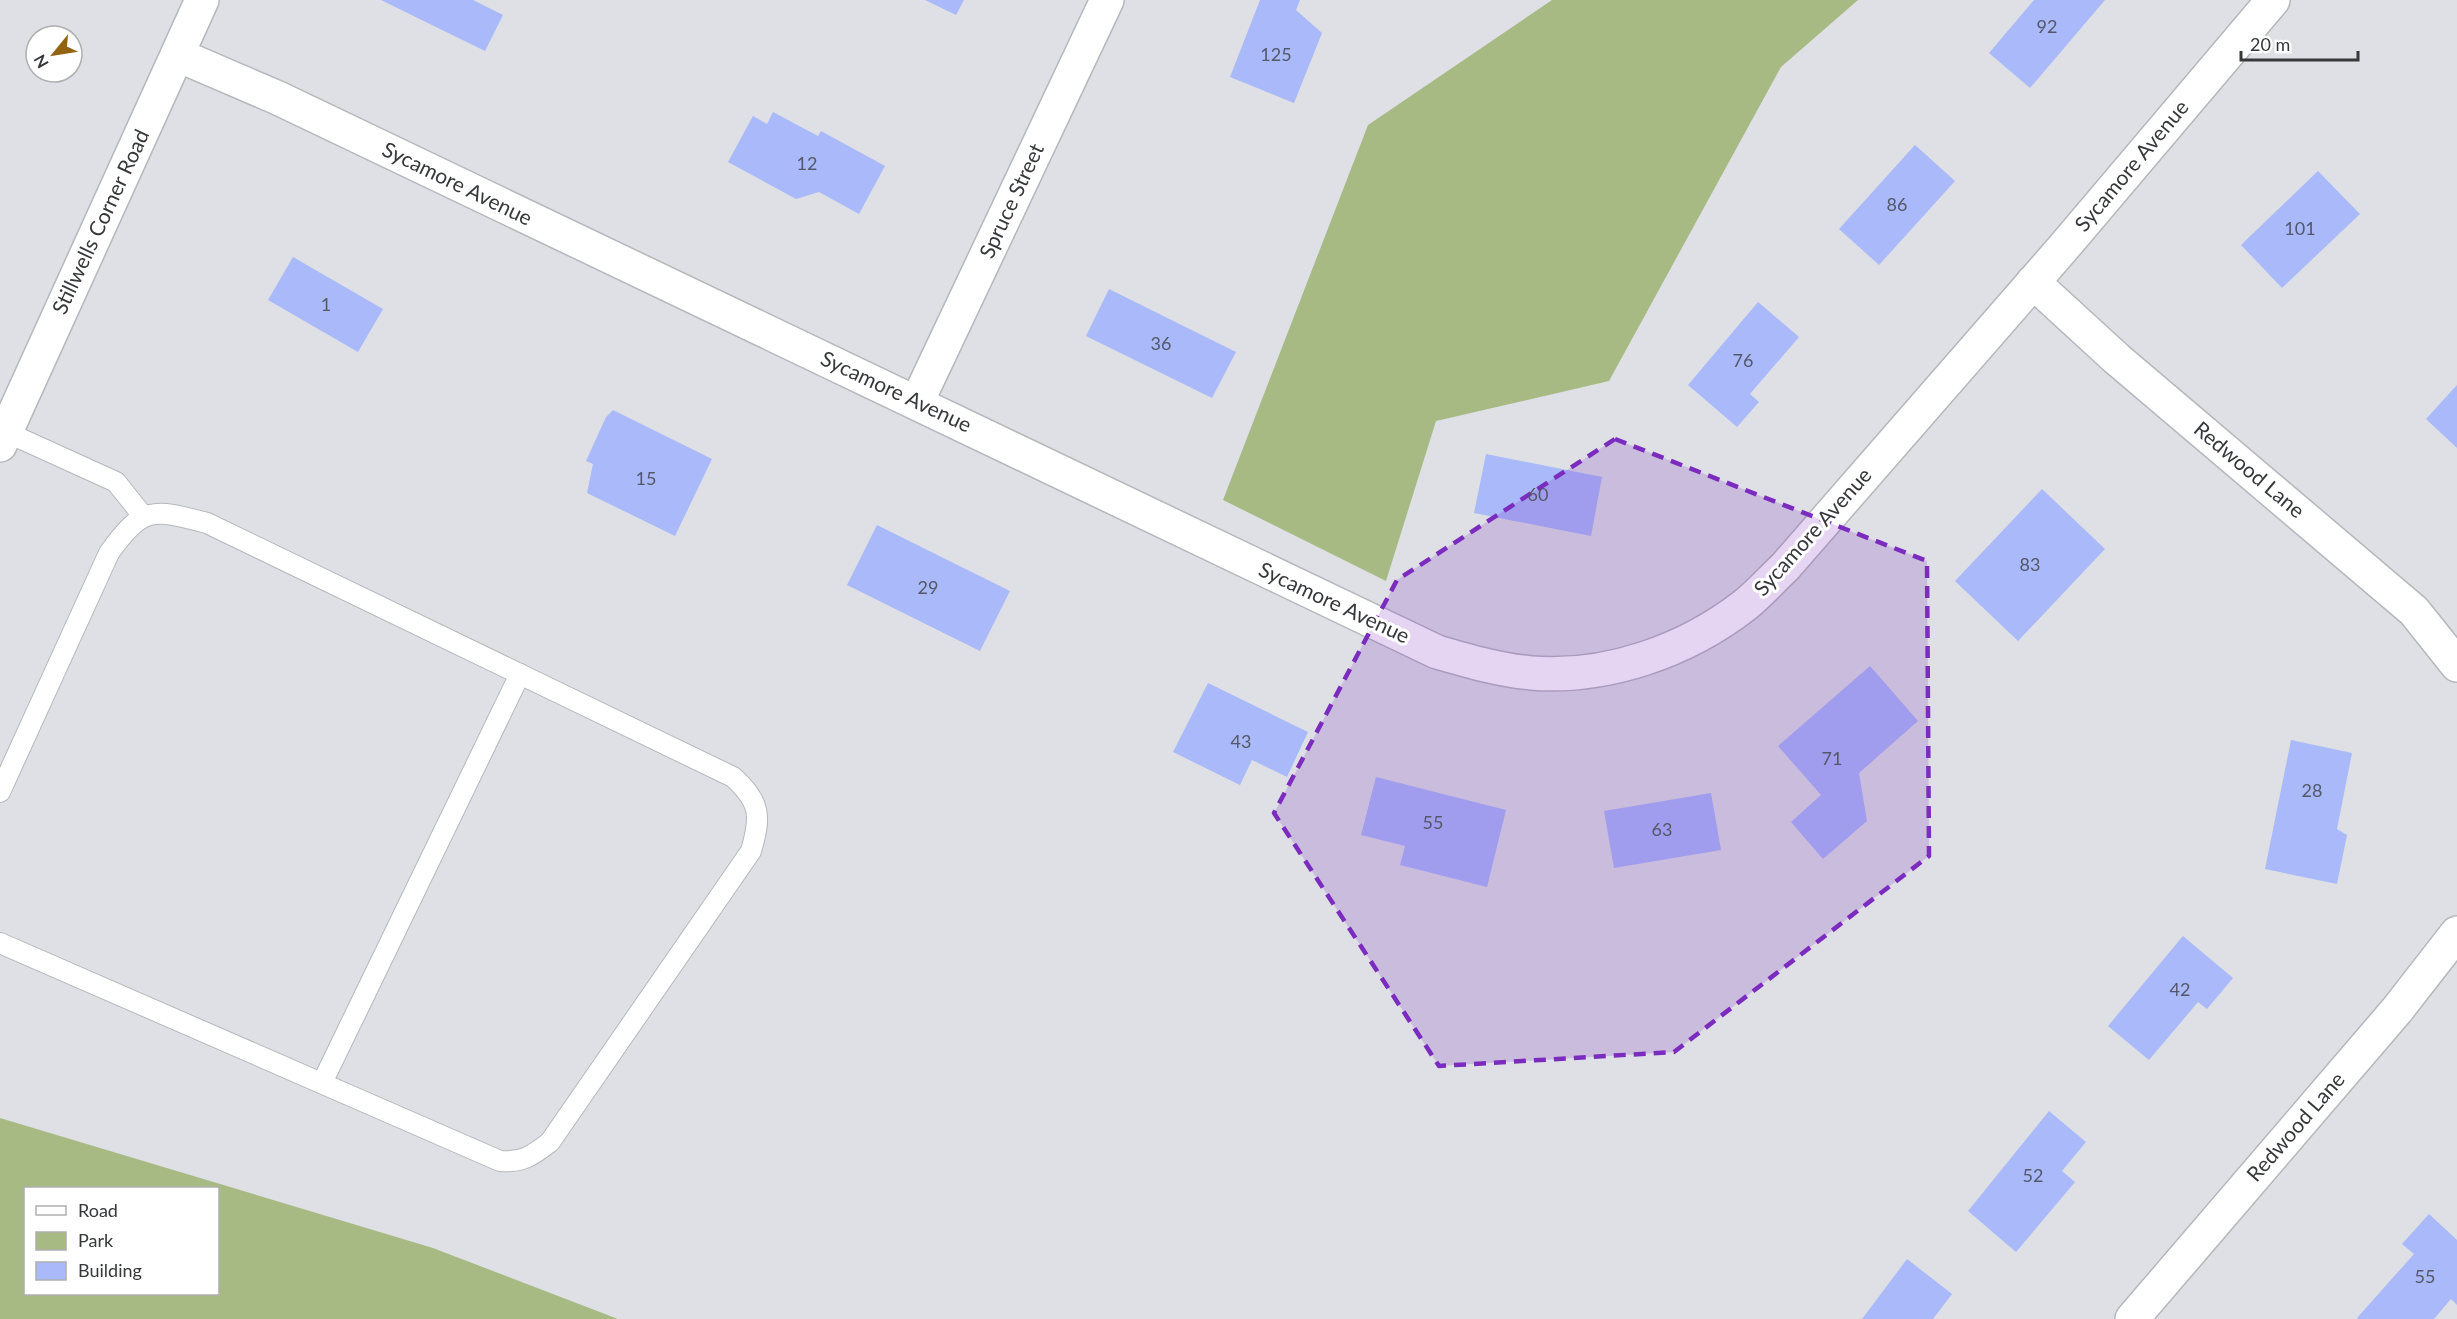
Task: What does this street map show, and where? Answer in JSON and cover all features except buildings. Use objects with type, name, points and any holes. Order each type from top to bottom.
[{"type":"street","name":"Stillwells Corner Road","points":[[3,439],[202,0]]},
{"type":"street","name":"Spruce Street","points":[[917,402],[1107,0]]},
{"type":"street","name":"Sycamore Avenue","points":[[178,55],[278,98],[1437,652],[1488,666],[1531,673],[1566,673],[1617,666],[1665,651],[1707,630],[1746,604],[1785,567],[2033,282],[2273,0]]},
{"type":"street","name":"Redwood Lane","points":[[2033,282],[2117,359],[2414,611],[2457,665]]},
{"type":"street","name":"Redwood Lane","points":[[2132,1319],[2397,1010],[2457,933]]},
{"type":"lane","points":[[3,439],[116,482],[143,516]]},
{"type":"lane","points":[[0,792],[109,553],[125,530],[143,516],[163,512],[207,524],[734,777],[748,790],[755,804],[759,824],[751,851],[550,1142],[530,1158],[517,1162],[500,1161],[0,943]]},
{"type":"lane","points":[[321,1083],[520,674]]},
{"type":"highlighted area","points":[[1615,439],[1927,561],[1929,856],[1674,1052],[1439,1066],[1274,813],[1397,580]]},
{"type":"green space","points":[[1552,0],[1858,0],[1781,67],[1609,381],[1436,421],[1386,581],[1223,500],[1368,125]]},
{"type":"green space","points":[[0,1118],[433,1248],[618,1319],[0,1319]]}]
